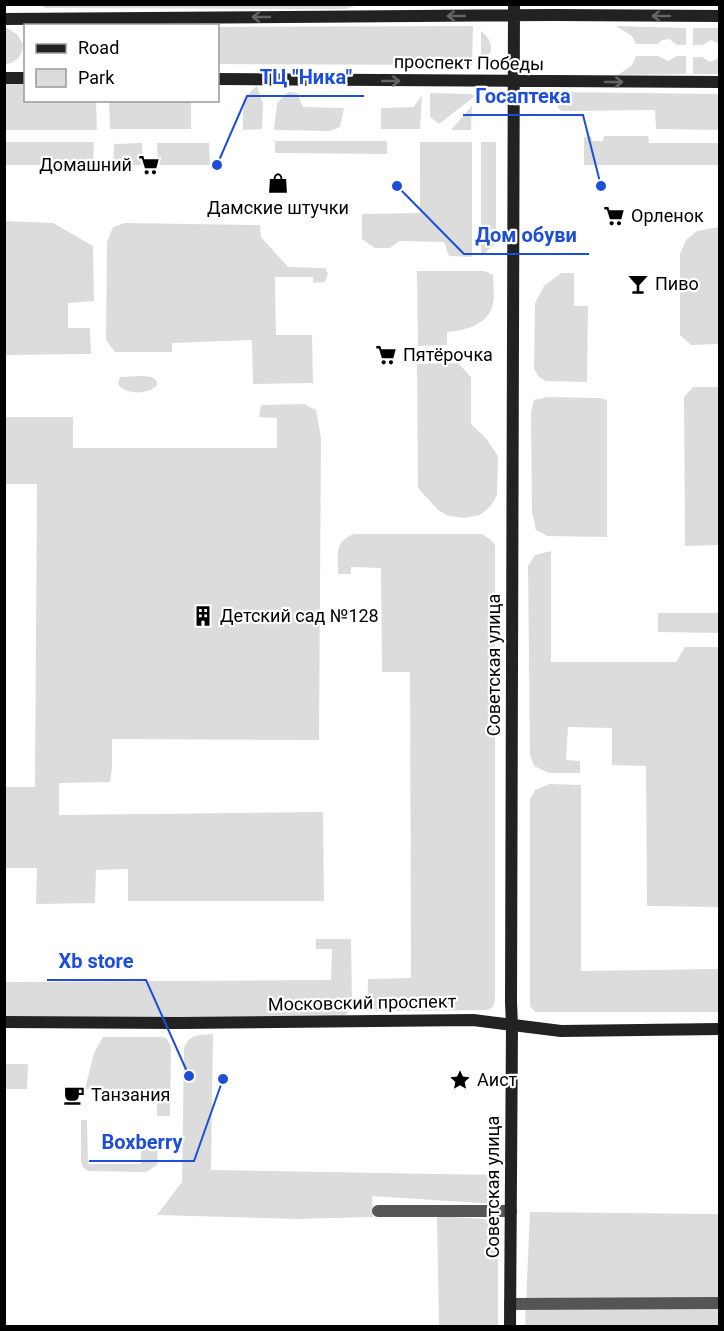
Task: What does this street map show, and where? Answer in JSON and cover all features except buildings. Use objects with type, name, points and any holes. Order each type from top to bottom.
[{"type":"street","points":[[4,19],[31,22],[514,10],[720,16]]},
{"type":"street","name":"Советская улица","points":[[510,1326],[514,10]]},
{"type":"street","points":[[4,78],[24,78]]},
{"type":"street","name":"проспект Победы","points":[[219,79],[720,82]]},
{"type":"street","name":"Московский проспект","points":[[4,1022],[473,1020],[561,1031],[720,1029]]},
{"type":"street","points":[[378,1211],[511,1211]]},
{"type":"street","points":[[510,1304],[720,1303]]},
{"type":"green space","points":[[40,5],[358,5],[346,9],[45,8]]},
{"type":"green space","points":[[473,26],[472,65],[219,64],[219,27]]},
{"type":"green space","points":[[616,26],[686,28],[686,45],[677,45],[669,39],[662,40],[658,44],[636,44],[632,36]]},
{"type":"green space","points":[[5,27],[17,34],[23,44],[18,58],[5,64]]},
{"type":"green space","points":[[693,28],[719,28],[719,44],[711,40],[702,45],[693,45]]},
{"type":"green space","points":[[481,31],[490,43],[491,51],[481,62]]},
{"type":"green space","points":[[636,56],[658,56],[668,61],[677,56],[686,56],[686,74],[618,75],[632,65]]},
{"type":"green space","points":[[693,57],[702,57],[710,62],[719,58],[719,74],[693,74]]},
{"type":"green space","points":[[5,82],[24,82],[24,102],[96,102],[97,130],[5,130]]},
{"type":"green space","points":[[257,86],[263,104],[262,129],[243,130],[243,111],[246,100]]},
{"type":"green space","points":[[288,92],[297,93],[303,107],[344,108],[340,127],[330,131],[274,130],[277,103]]},
{"type":"green space","points":[[558,92],[719,94],[719,130],[656,129],[655,110],[562,111],[558,108]]},
{"type":"green space","points":[[430,93],[475,96],[439,124],[430,117]]},
{"type":"green space","points":[[422,95],[420,129],[381,129],[381,108],[414,107]]},
{"type":"green space","points":[[109,102],[191,102],[191,129],[110,129]]},
{"type":"green space","points":[[472,106],[471,130],[451,130]]},
{"type":"green space","points":[[591,136],[592,141],[603,141],[604,136],[648,136],[649,143],[719,143],[719,165],[584,165],[584,137]]},
{"type":"green space","points":[[275,141],[387,141],[387,154],[275,153]]},
{"type":"green space","points":[[5,142],[94,142],[93,165],[5,165]]},
{"type":"green space","points":[[420,142],[472,142],[472,257],[449,256],[444,242],[399,241],[390,248],[375,248],[362,239],[362,214],[420,213]]},
{"type":"green space","points":[[481,142],[496,142],[496,239],[493,246],[481,256]]},
{"type":"green space","points":[[142,143],[143,165],[113,165],[114,144]]},
{"type":"green space","points":[[157,143],[209,143],[210,165],[158,165]]},
{"type":"green space","points":[[5,221],[53,223],[93,246],[94,301],[68,303],[68,328],[90,328],[91,354],[5,355]]},
{"type":"green space","points":[[125,223],[260,225],[261,237],[288,267],[325,268],[328,274],[325,282],[313,283],[313,277],[275,277],[276,335],[312,335],[313,383],[253,384],[252,340],[172,343],[172,352],[115,352],[106,340],[107,242],[113,227]]},
{"type":"green space","points":[[719,227],[719,344],[691,345],[680,335],[680,254],[686,240],[697,231]]},
{"type":"green space","points":[[417,271],[484,271],[493,275],[494,297],[491,311],[487,317],[475,325],[447,332],[447,345],[418,346]]},
{"type":"green space","points":[[561,273],[574,273],[574,306],[588,306],[587,382],[546,381],[539,377],[534,369],[535,303],[544,286]]},
{"type":"green space","points":[[458,363],[471,377],[471,424],[485,437],[498,456],[497,495],[491,506],[480,515],[464,518],[449,516],[438,510],[418,488],[417,364]]},
{"type":"green space","points":[[120,377],[152,377],[157,381],[157,385],[149,391],[131,392],[121,388],[118,384]]},
{"type":"green space","points":[[693,387],[719,387],[719,545],[685,546],[684,397]]},
{"type":"green space","points":[[548,397],[607,400],[607,537],[547,536],[536,530],[532,512],[531,413],[534,400]]},
{"type":"green space","points":[[304,404],[316,410],[321,438],[319,740],[112,739],[110,782],[59,783],[59,815],[323,812],[324,901],[128,901],[128,869],[96,870],[95,903],[36,904],[37,868],[6,868],[6,787],[35,787],[37,484],[5,484],[5,417],[73,417],[73,448],[277,448],[277,418],[259,417],[261,405]]},
{"type":"green space","points":[[354,534],[482,534],[495,545],[495,999],[493,1007],[487,1010],[377,1011],[369,1001],[368,979],[411,978],[410,672],[382,672],[381,568],[351,567],[351,574],[338,574],[340,545]]},
{"type":"green space","points":[[551,551],[551,662],[676,662],[685,647],[719,647],[719,907],[647,906],[646,766],[612,765],[612,728],[568,727],[566,760],[580,761],[580,773],[549,773],[534,766],[530,755],[528,566],[535,555]]},
{"type":"green space","points":[[658,613],[719,613],[719,633],[658,632]]},
{"type":"green space","points":[[550,784],[581,785],[581,971],[719,969],[719,1012],[535,1012],[530,1006],[530,799],[535,790]]},
{"type":"green space","points":[[316,939],[351,939],[352,1004],[347,1014],[341,1017],[5,1017],[4,982],[331,980],[332,949],[316,949]]},
{"type":"green space","points":[[213,1034],[211,1170],[497,1175],[495,1204],[372,1196],[373,1217],[296,1219],[157,1215],[182,1182],[184,1049],[188,1040],[199,1035]]},
{"type":"green space","points":[[103,1037],[166,1038],[171,1046],[170,1116],[157,1116],[157,1100],[141,1100],[141,1089],[85,1089],[94,1053]]},
{"type":"green space","points":[[4,1064],[28,1064],[27,1089],[5,1089]]},
{"type":"green space","points":[[81,1120],[87,1120],[88,1164],[141,1164],[141,1144],[158,1144],[157,1165],[146,1172],[88,1171],[83,1167],[81,1161]]},
{"type":"green space","points":[[530,1212],[719,1214],[719,1326],[525,1326]]},
{"type":"green space","points":[[437,1216],[484,1219],[495,1222],[498,1227],[498,1326],[439,1326]]},
{"type":"place","name":"Домашний","points":[[149,165]]},
{"type":"place","name":"ТЦ \"Ника\"","points":[[217,165]]},
{"type":"place","name":"Дамские штучки","points":[[278,183]]},
{"type":"place","name":"Дом обуви","points":[[397,186]]},
{"type":"place","name":"Госаптека","points":[[601,186]]},
{"type":"place","name":"Орленок","points":[[614,216]]},
{"type":"place","name":"Пиво","points":[[638,284]]},
{"type":"place","name":"Пятёрочка","points":[[386,355]]},
{"type":"place","name":"Детский сад №128","points":[[203,616]]},
{"type":"place","name":"Xb store","points":[[189,1076]]},
{"type":"place","name":"Boxberry","points":[[223,1079]]},
{"type":"place","name":"Аист","points":[[460,1080]]},
{"type":"place","name":"Танзания","points":[[74,1095]]}]
